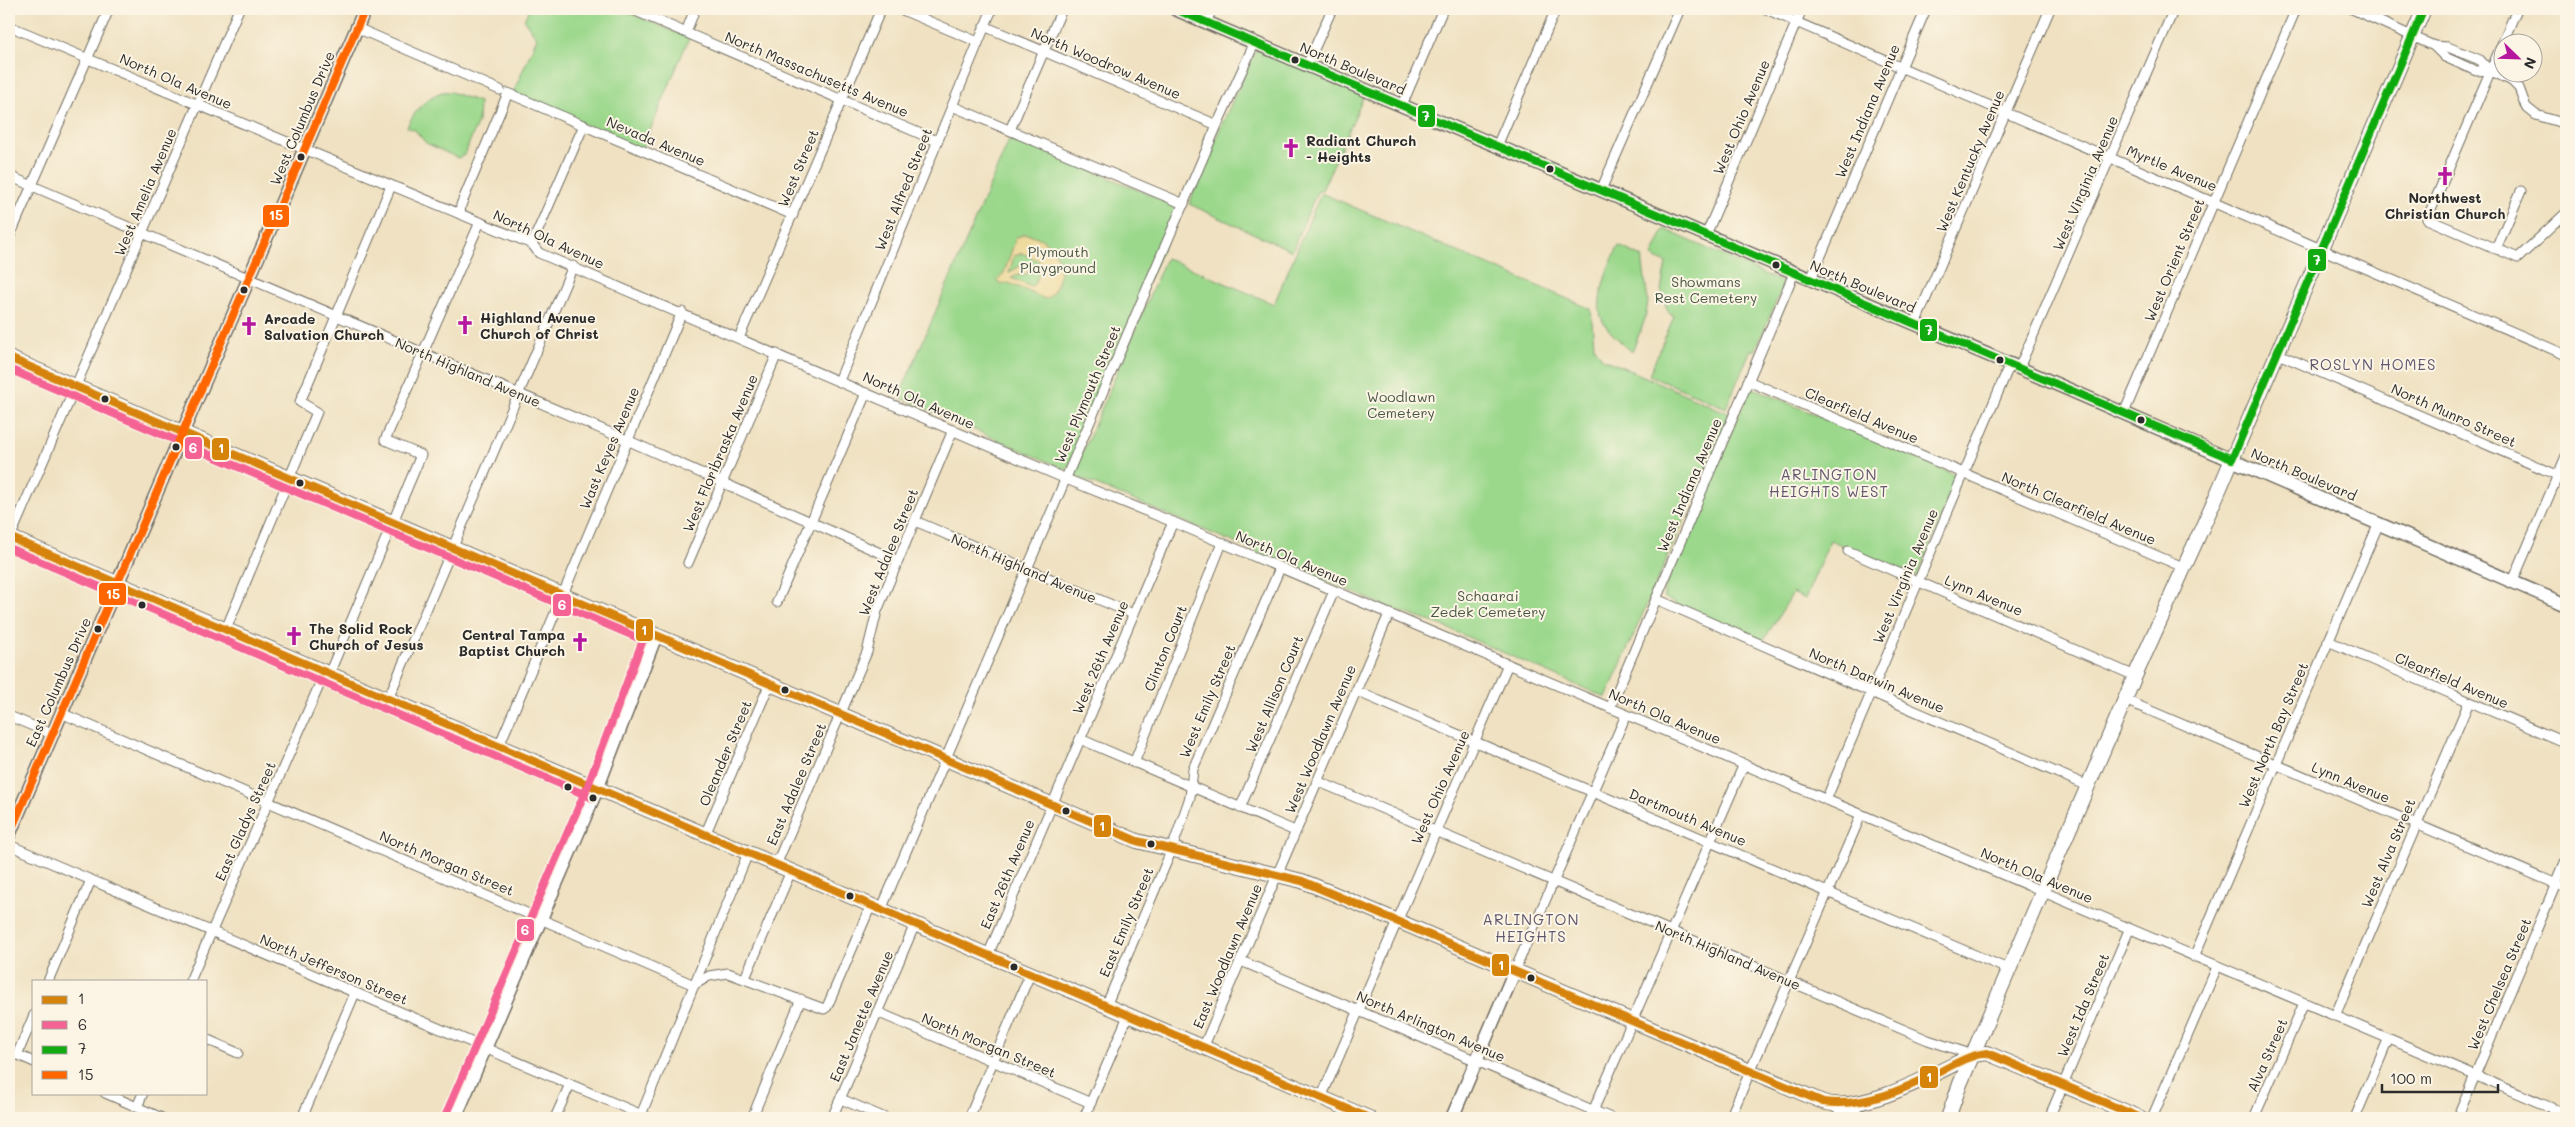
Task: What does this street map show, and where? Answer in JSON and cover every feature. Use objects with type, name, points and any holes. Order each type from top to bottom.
[{"type":"main road","points":[[1948,1118],[1960,1084],[2182,568],[2232,459],[2424,9]]},
{"type":"main road","points":[[9,358],[1137,841],[1309,884],[1862,1118]]},
{"type":"main road","points":[[9,538],[1369,1118]]},
{"type":"main road","name":"North Highland Avenue","points":[[1973,1055],[1987,1053],[1996,1056],[2141,1118]]},
{"type":"main road","points":[[1837,1106],[1877,1098],[1973,1055]]},
{"type":"main road","points":[[1941,1118],[1960,1084]]},
{"type":"street","points":[[9,238],[109,9]]},
{"type":"street","name":"West Amelia Avenue","points":[[9,538],[239,9]]},
{"type":"street","name":"West Columbus Drive","points":[[183,432],[365,9]]},
{"type":"street","name":"North Massachusetts Avenue","points":[[631,9],[938,141]]},
{"type":"street","points":[[686,32],[695,9]]},
{"type":"street","name":"West Street","points":[[739,338],[881,9]]},
{"type":"street","points":[[900,9],[978,42]]},
{"type":"street","name":"West Alfred Street","points":[[839,380],[992,9]]},
{"type":"street","points":[[1010,130],[1062,9]]},
{"type":"street","name":"North Boulevard","points":[[1175,9],[2015,366],[2566,605]]},
{"type":"street","points":[[1206,22],[1212,9]]},
{"type":"street","points":[[1307,65],[1332,9]]},
{"type":"street","points":[[1402,105],[1443,9]]},
{"type":"street","points":[[1497,146],[1556,9]]},
{"type":"street","points":[[1601,190],[1680,9]]},
{"type":"street","name":"Myrtle Avenue","points":[[1766,9],[2214,201],[2566,355]]},
{"type":"street","name":"West Ohio Avenue","points":[[1706,235],[1802,9]]},
{"type":"street","name":"West Indiana Avenue","points":[[1811,280],[1926,9]]},
{"type":"street","name":"West Kentucky Avenue","points":[[1915,324],[2050,9]]},
{"type":"street","name":"West Virginia Avenue","points":[[1826,800],[1870,692],[1964,474],[2111,157],[2174,9]]},
{"type":"street","name":"West Orient Street","points":[[2124,413],[2296,9]]},
{"type":"street","points":[[2352,9],[2434,46],[2448,47],[2480,60],[2489,70],[2512,81],[2519,88],[2526,107],[2536,115],[2566,124]]},
{"type":"street","points":[[2517,9],[2489,70],[2427,219],[2518,258],[2566,213]]},
{"type":"street","name":"North Ola Avenue","points":[[9,26],[197,106],[532,244],[539,253],[682,312],[1066,479],[1173,522],[2388,1040],[2566,1114]]},
{"type":"street","name":"North Woodrow Avenue","points":[[984,26],[1217,125]]},
{"type":"street","name":"Nevada Avenue","points":[[357,28],[793,215]]},
{"type":"street","name":"West Plymouth Street","points":[[801,999],[824,1009],[827,1007],[876,907],[946,758],[1217,125],[1255,42]]},
{"type":"street","points":[[460,214],[461,205],[504,91]]},
{"type":"street","points":[[952,106],[1184,204]]},
{"type":"street","points":[[532,244],[584,125]]},
{"type":"street","name":"North Highland Avenue","points":[[9,176],[336,314],[627,440],[898,561]]},
{"type":"street","points":[[226,629],[317,412],[300,402],[391,186]]},
{"type":"street","points":[[2496,249],[2521,191]]},
{"type":"street","points":[[423,352],[480,222]]},
{"type":"street","points":[[388,699],[573,266]]},
{"type":"street","name":"West Indiana Avenue","points":[[1610,708],[1794,273]]},
{"type":"street","name":"Wast Keyes Avenue","points":[[499,746],[682,312]]},
{"type":"street","name":"East Gladys Street","points":[[190,980],[394,522],[421,455],[385,440],[423,352]]},
{"type":"street","name":"North Munro Street","points":[[2276,353],[2562,477]]},
{"type":"street","name":"West Floribraska Avenue","points":[[688,563],[777,354]]},
{"type":"street","name":"Clearfield Avenue","points":[[1748,381],[1964,474]]},
{"type":"street","points":[[777,602],[866,393]]},
{"type":"street","name":"West Adalee Street","points":[[842,714],[867,652],[876,612],[953,430]]},
{"type":"street","name":"East Columbus Drive","points":[[9,835],[183,432]]},
{"type":"street","points":[[2513,581],[2562,477],[2566,456]]},
{"type":"street","name":"North Clearfield Avenue","points":[[1964,474],[2182,568]]},
{"type":"street","name":"North Highland Avenue","points":[[915,522],[1133,614]]},
{"type":"street","name":"West 26th Avenue","points":[[1052,804],[1173,522]]},
{"type":"street","name":"West North Bay Street","points":[[2194,957],[2379,523]]},
{"type":"street","name":"Clinton Court","points":[[1134,763],[1222,543]]},
{"type":"street","name":"Lynn Avenue","points":[[1848,551],[2136,676]]},
{"type":"street","name":"West Emily Street","points":[[1172,849],[1192,787],[1192,769],[1280,568]]},
{"type":"street","name":"West Allison Court","points":[[1240,808],[1334,591]]},
{"type":"street","name":"North Darwin Avenue","points":[[1656,599],[2088,786]]},
{"type":"street","name":"West Woodlawn Avenue","points":[[1277,875],[1388,614]]},
{"type":"street","points":[[455,1118],[597,789],[656,636]]},
{"type":"street","name":"Clearfield Avenue","points":[[2328,641],[2469,702],[2565,740]]},
{"type":"street","name":"West Ohio Avenue","points":[[1321,1098],[1396,920],[1508,664]]},
{"type":"street","name":"Oleander Street","points":[[705,835],[770,683]]},
{"type":"street","name":"Dartmouth Avenue","points":[[1356,691],[2010,970]]},
{"type":"street","name":"Lynn Avenue","points":[[2125,700],[2566,888]]},
{"type":"street","name":"West Alva Street","points":[[2335,1016],[2415,824],[2469,702]]},
{"type":"street","name":"North Morgan Street","points":[[61,713],[694,984]]},
{"type":"street","name":"East Adalee Street","points":[[776,865],[842,714]]},
{"type":"street","points":[[9,716],[52,734]]},
{"type":"street","points":[[1452,1118],[1626,716]]},
{"type":"street","points":[[1080,739],[1295,832]]},
{"type":"street","points":[[1592,1115],[1744,764]]},
{"type":"street","name":"North Highland Avenue","points":[[1317,781],[1556,880],[1788,981],[1953,1050],[1973,1055]]},
{"type":"street","name":"East 26th Avenue","points":[[988,955],[1052,804]]},
{"type":"street","points":[[1730,1118],[1861,815]]},
{"type":"street","name":"North Jefferson Street","points":[[9,845],[645,1117]]},
{"type":"street","name":"East Emily Street","points":[[1106,1006],[1172,849]]},
{"type":"street","points":[[645,1117],[694,984],[748,853]]},
{"type":"street","name":"West Chelsea Street","points":[[2457,1118],[2566,860]]},
{"type":"street","points":[[745,978],[790,871]]},
{"type":"street","name":"East Woodlawn Avenue","points":[[1203,1048],[1277,875]]},
{"type":"street","points":[[48,980],[91,880]]},
{"type":"street","name":"East Janette Avenue","points":[[832,1118],[915,924]]},
{"type":"street","name":"West Ida Street","points":[[2049,1118],[2130,930]]},
{"type":"street","name":"North Arlington Avenue","points":[[1241,960],[1476,1060],[1592,1115],[1611,1118]]},
{"type":"street","points":[[2152,1118],[2217,967]]},
{"type":"street","points":[[694,984],[709,976],[728,973],[801,999],[752,1118]]},
{"type":"street","points":[[969,1118],[1030,974]]},
{"type":"street","points":[[302,1118],[355,993]]},
{"type":"street","name":"Alva Street","points":[[2254,1118],[2304,1003]]},
{"type":"street","name":"North Morgan Street","points":[[877,1012],[1091,1103]]},
{"type":"street","points":[[1084,1118],[1128,1016]]},
{"type":"street","points":[[32,1019],[13,1053],[32,1061]]},
{"type":"street","points":[[208,1040],[238,1053]]},
{"type":"street","points":[[2355,1118],[2388,1040]]},
{"type":"street","points":[[555,1118],[570,1084]]},
{"type":"street","points":[[107,1094],[162,1118]]},
{"type":"street","points":[[137,1107],[143,1094]]},
{"type":"street","points":[[841,1099],[885,1118]]},
{"type":"green space","points":[[529,9],[620,9],[689,38],[642,150],[513,93],[537,38],[524,20]]},
{"type":"green space","points":[[1257,48],[1365,94],[1322,190],[1317,192],[1292,251],[1189,204],[1221,126]]},
{"type":"green space","points":[[442,92],[451,92],[479,102],[478,122],[464,155],[458,158],[426,143],[415,130],[407,127],[421,106],[431,97]]},
{"type":"green space","name":"Plymouth Playground","points":[[1011,136],[1171,204],[1175,209],[1176,217],[1067,470],[899,397]]},
{"type":"green space","name":"Woodlawn Cemetery","points":[[1321,193],[1591,309],[1594,346],[1602,358],[1730,414],[1606,698],[1438,624],[1398,611],[1075,476],[1074,473],[1166,258],[1274,304]]},
{"type":"green space","name":"Showmans Rest Cemetery","points":[[1664,229],[1784,283],[1755,351],[1751,349],[1726,408],[1649,375],[1674,316],[1668,312],[1661,290],[1666,263],[1652,256]]},
{"type":"green space","points":[[1619,246],[1642,257],[1648,302],[1645,319],[1632,352],[1609,329],[1600,313],[1602,288],[1608,269]]},
{"type":"green space","points":[[1751,387],[1958,476],[1917,577],[1830,540],[1805,599],[1793,593],[1763,641],[1664,597],[1664,590]]},
{"type":"sand","name":"Plymouth Playground","points":[[1024,234],[1035,236],[1052,249],[1057,258],[1060,268],[1059,279],[1055,289],[1048,298],[1045,299],[1009,283],[1002,284],[997,281],[1004,273],[1016,238]],"holes":[[[1022,253],[1039,261],[1042,267],[1035,283],[1031,287],[1011,278],[1027,274],[1029,270],[1027,265],[1023,264],[1009,273],[1014,256]]]},
{"type":"transit line","name":"15","points":[[9,835],[365,9]]},
{"type":"transit line","name":"7","points":[[1175,9],[2232,459],[2424,9]]},
{"type":"transit line","name":"1","points":[[9,358],[1137,841],[1302,881],[1823,1102],[1854,1102],[1884,1096],[1963,1060],[1987,1053],[2141,1118]]},
{"type":"transit line","name":"6","points":[[9,369],[643,640],[588,785],[446,1114]]},
{"type":"transit line","name":"1","points":[[9,537],[1369,1118]]},
{"type":"transit line","name":"6","points":[[9,548],[593,798]]},
{"type":"place","name":"Radiant Church - Heights","points":[[1291,148]]},
{"type":"place","name":"Northwest Christian Church","points":[[2445,176]]},
{"type":"place","name":"Highland Avenue Church of Christ","points":[[465,325]]},
{"type":"place","name":"Arcade Salvation Church","points":[[249,326]]},
{"type":"place","name":"The Solid Rock Church of Jesus","points":[[294,636]]},
{"type":"place","name":"Central Tampa Baptist Church","points":[[580,642]]},
{"type":"district","name":"ROSLYN HOMES","points":[[2373,364]]},
{"type":"district","name":"ARLINGTON HEIGHTS WEST","points":[[1829,482]]},
{"type":"district","name":"ARLINGTON HEIGHTS","points":[[1531,928]]},
{"type":"park label","name":"Schaarai Zedek Cemetery","points":[[1488,604]]}]
